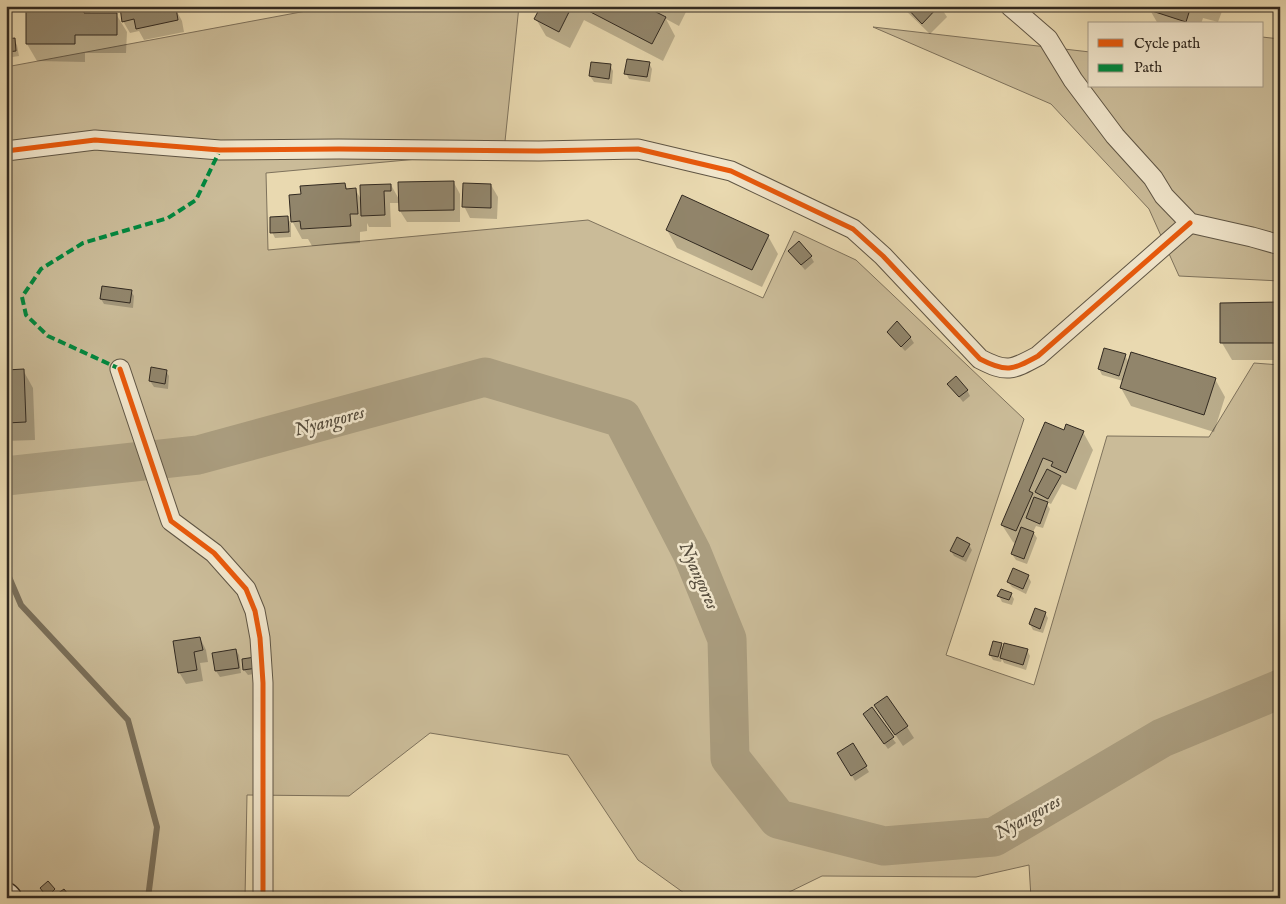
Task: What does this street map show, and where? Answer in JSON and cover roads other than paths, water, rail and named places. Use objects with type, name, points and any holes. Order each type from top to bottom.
[{"type":"street","points":[[1010,6],[1048,40],[1073,80],[1116,136],[1153,178],[1164,196],[1190,223],[1280,245]]},
{"type":"street","points":[[6,151],[95,140],[220,150],[539,151],[638,149],[731,171],[852,229],[883,256],[980,359],[998,368],[1018,367],[1038,356],[1190,223]]},
{"type":"street","points":[[120,369],[171,521],[214,553],[246,589],[255,611],[260,638],[263,683],[263,898]]},
{"type":"waterway","name":"Nyangores","points":[[6,476],[198,455],[485,377],[622,418],[692,553],[727,639],[730,758],[778,819],[884,846],[994,837],[1162,738],[1280,689]]},
{"type":"waterway","points":[[6,570],[21,605],[128,720],[157,827],[148,898]]}]
